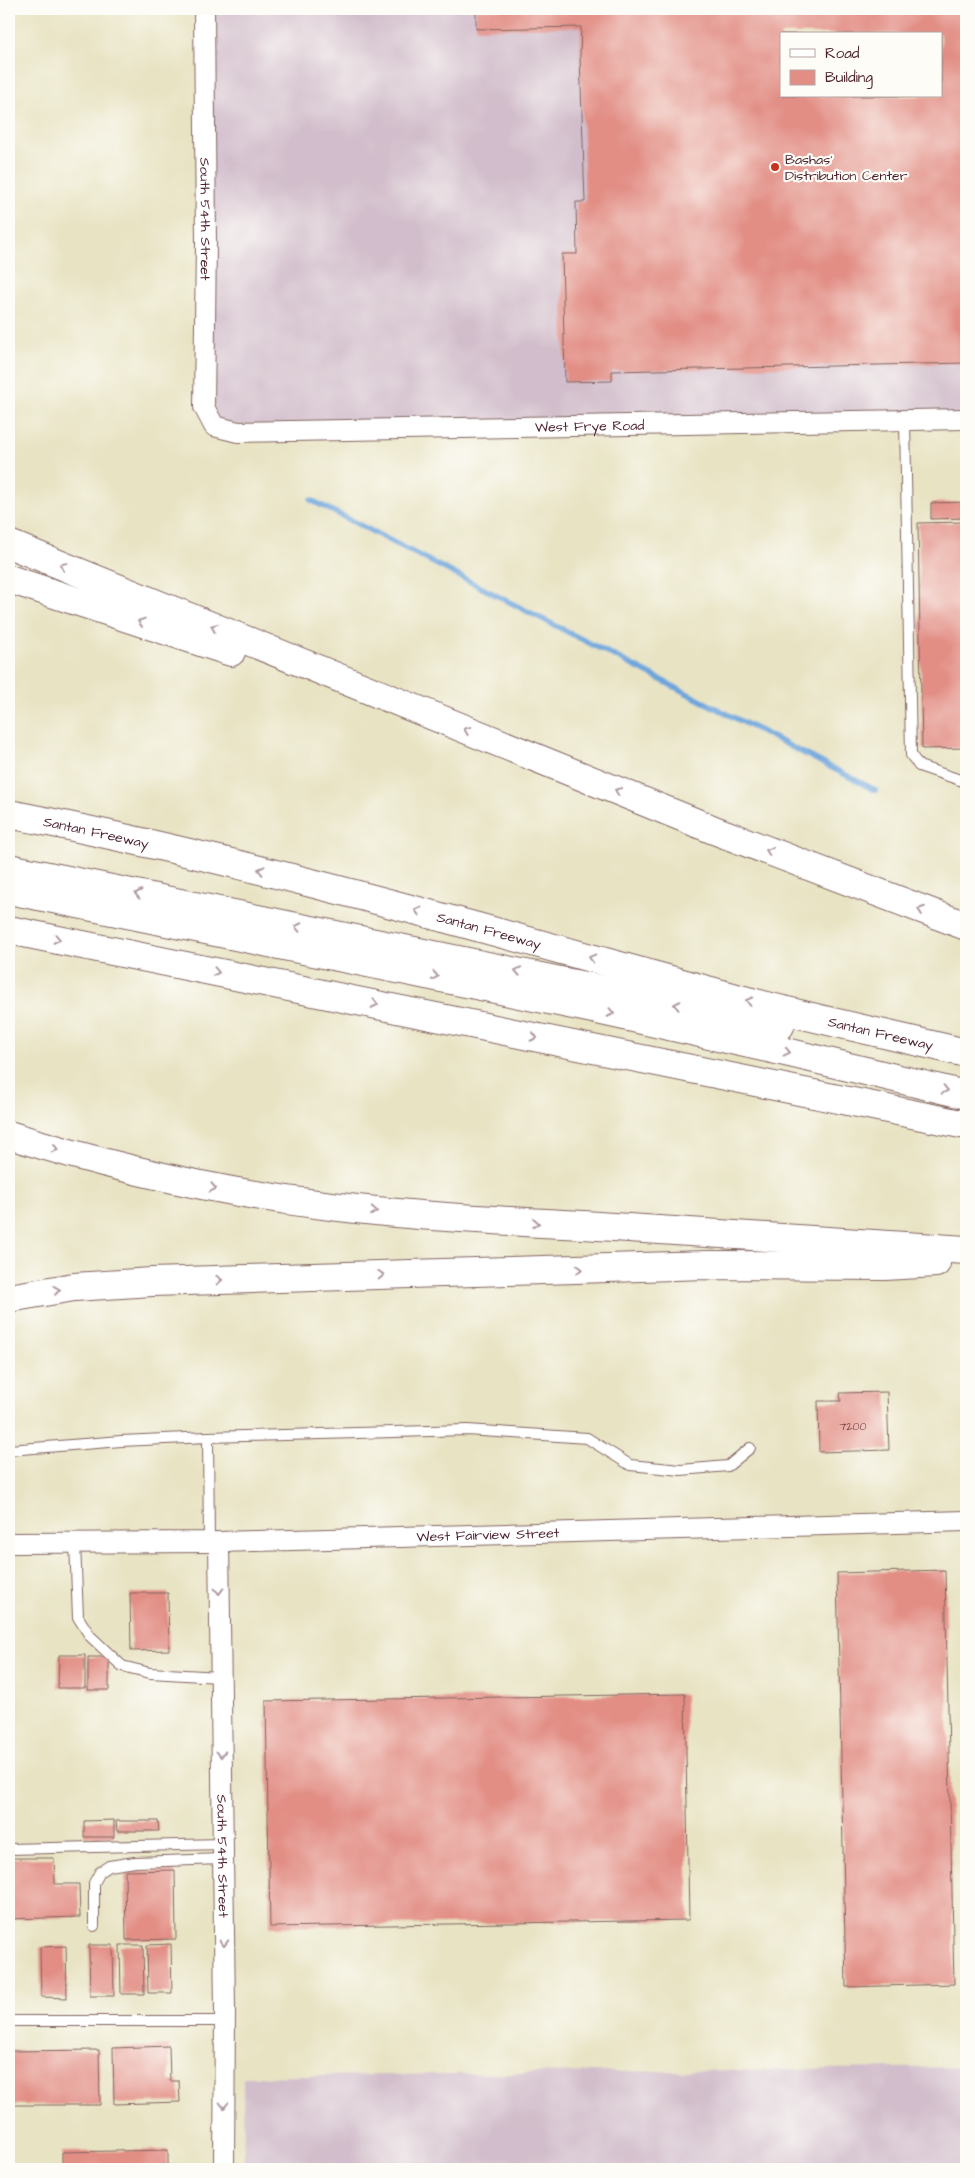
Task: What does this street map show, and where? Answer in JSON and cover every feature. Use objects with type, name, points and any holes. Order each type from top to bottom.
[{"type":"highway","points":[[9,544],[742,841],[966,926]]},
{"type":"highway","points":[[9,579],[250,658],[372,691]]},
{"type":"highway","name":"Santan Freeway","points":[[9,814],[150,843],[296,878],[743,1000],[966,1054]]},
{"type":"highway","points":[[9,868],[552,978],[740,1019],[966,1058]]},
{"type":"highway","points":[[9,890],[602,1011],[966,1095]]},
{"type":"highway","points":[[9,930],[966,1125]]},
{"type":"highway","points":[[9,1135],[71,1154],[169,1178],[264,1197],[332,1206],[432,1216],[966,1250]]},
{"type":"highway","points":[[9,1298],[74,1287],[152,1282],[706,1265],[885,1266],[966,1262]]},
{"type":"street","name":"South 54th Street","points":[[204,9],[206,242],[204,407],[214,426]]},
{"type":"street","name":"West Frye Road","points":[[214,426],[238,432],[966,419]]},
{"type":"street","name":"West Fairview Street","points":[[9,1543],[214,1542],[966,1521]]},
{"type":"street","name":"South 54th Street","points":[[214,1542],[220,1677],[224,2169]]},
{"type":"lane","points":[[905,420],[911,756],[919,766],[966,782]]},
{"type":"lane","points":[[9,1450],[121,1441],[208,1437],[467,1430],[588,1438],[630,1465],[681,1470],[728,1466],[750,1448]]},
{"type":"lane","points":[[208,1437],[214,1542]]},
{"type":"lane","points":[[75,1543],[78,1617],[90,1636],[122,1666],[150,1674],[220,1677]]},
{"type":"lane","points":[[9,1849],[222,1851]]},
{"type":"lane","points":[[94,1926],[94,1883],[100,1872],[109,1866],[222,1851]]},
{"type":"lane","points":[[9,2021],[224,2021]]},
{"type":"shaded area","points":[[204,9],[966,9],[966,418],[214,426]]},
{"type":"shaded area","points":[[966,2067],[966,2169],[244,2169],[243,2077]]},
{"type":"building","name":"Bashas' Distribution Center","points":[[476,9],[966,9],[966,363],[612,371],[612,381],[565,382],[562,254],[577,254],[576,202],[585,202],[580,56],[581,27],[476,29]]},
{"type":"building","points":[[966,502],[966,518],[931,519],[931,503]]},
{"type":"building","points":[[966,522],[966,748],[922,749],[918,523]]},
{"type":"building","points":[[887,1392],[889,1450],[819,1452],[818,1401],[841,1401],[840,1393]]},
{"type":"building","points":[[945,1570],[954,1984],[846,1987],[837,1573]]},
{"type":"building","points":[[130,1593],[168,1593],[169,1650],[131,1651]]},
{"type":"building","points":[[59,1655],[85,1655],[85,1688],[58,1688]]},
{"type":"building","points":[[88,1657],[109,1657],[109,1690],[88,1690]]},
{"type":"building","points":[[685,1694],[689,1920],[270,1927],[266,1701]]},
{"type":"building","points":[[114,1820],[114,1837],[84,1837],[84,1821]]},
{"type":"building","points":[[116,1821],[158,1821],[159,1831],[117,1831]]},
{"type":"building","points":[[9,1858],[54,1858],[55,1884],[79,1884],[80,1917],[9,1919]]},
{"type":"building","points":[[175,1870],[176,1939],[126,1940],[125,1871]]},
{"type":"building","points":[[171,1944],[172,1993],[148,1993],[147,1945]]},
{"type":"building","points":[[89,1945],[113,1945],[114,1996],[90,1996]]},
{"type":"building","points":[[120,1945],[143,1945],[144,1994],[121,1994]]},
{"type":"building","points":[[66,1946],[67,1998],[41,1997],[40,1947]]},
{"type":"building","points":[[169,2046],[170,2081],[179,2081],[180,2102],[114,2104],[113,2048]]},
{"type":"building","points":[[99,2050],[100,2105],[9,2105],[9,2051]]},
{"type":"building","points":[[168,2150],[168,2169],[62,2169],[62,2152]]},
{"type":"waterway","points":[[311,500],[875,790]]},
{"type":"place","name":"Bashas' Distribution Center","points":[[775,167]]}]
